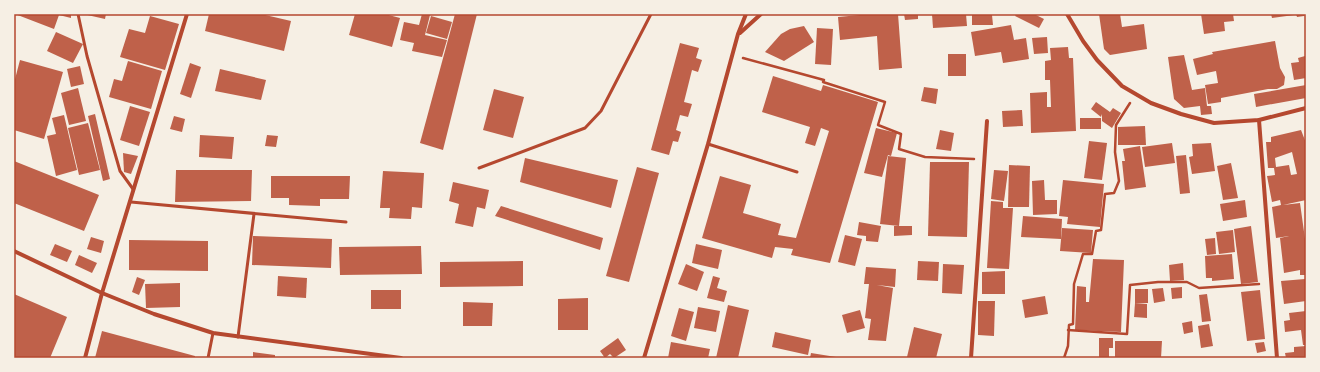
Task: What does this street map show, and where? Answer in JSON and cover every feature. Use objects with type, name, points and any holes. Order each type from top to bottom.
[{"type":"street","points":[[85,358],[102,293],[131,202],[133,189],[187,14]]},
{"type":"street","points":[[644,358],[708,144],[738,34],[746,14]]},
{"type":"street","points":[[738,34],[761,14]]},
{"type":"street","points":[[1066,15],[1082,41],[1097,60],[1122,86],[1151,103],[1175,112],[1214,123],[1259,120],[1306,108]]},
{"type":"street","points":[[1259,120],[1277,358]]},
{"type":"street","points":[[971,358],[986,121]]},
{"type":"street","points":[[14,251],[102,293],[154,314],[213,333],[401,358]]},
{"type":"lane","points":[[78,14],[87,56],[120,170],[133,189]]},
{"type":"lane","points":[[479,168],[585,128],[601,111],[651,14]]},
{"type":"lane","points":[[708,144],[797,172]]},
{"type":"lane","points":[[131,202],[346,222]]},
{"type":"lane","points":[[238,337],[254,214]]},
{"type":"lane","points":[[208,358],[213,333]]},
{"type":"path","points":[[733,55],[824,80],[823,82],[885,102],[878,125],[901,134],[899,149],[925,158],[983,159]]},
{"type":"path","points":[[1064,358],[1068,346],[1069,325],[1073,324],[1074,284],[1083,254],[1092,254],[1096,231],[1101,230],[1106,194],[1114,193],[1119,181],[1115,152],[1116,125],[1135,94]]},
{"type":"path","points":[[1068,330],[1126,334],[1130,285],[1158,282],[1186,282],[1199,288],[1272,283]]},
{"type":"building","points":[[15,14],[71,14],[71,18],[59,15],[54,29]]},
{"type":"building","points":[[83,14],[106,14],[105,19]]},
{"type":"building","points":[[209,14],[261,14],[291,21],[284,51],[205,31]]},
{"type":"building","points":[[355,14],[385,14],[400,18],[392,47],[349,35]]},
{"type":"building","points":[[422,14],[430,15],[425,35],[447,40],[442,57],[412,51],[414,43],[400,40],[404,22],[419,25]]},
{"type":"building","points":[[455,14],[477,14],[443,150],[420,143]]},
{"type":"building","points":[[870,14],[898,14],[902,68],[879,70],[877,36],[840,40],[838,17]]},
{"type":"building","points":[[904,14],[918,14],[918,19],[905,20]]},
{"type":"building","points":[[932,14],[966,14],[967,26],[933,28]]},
{"type":"building","points":[[972,14],[992,15],[993,25],[972,25]]},
{"type":"building","points":[[1016,14],[1034,14],[1044,19],[1039,28],[1015,16]]},
{"type":"building","points":[[1099,14],[1120,14],[1122,27],[1144,24],[1147,49],[1110,55],[1104,49]]},
{"type":"building","points":[[1201,14],[1233,14],[1234,21],[1224,22],[1225,31],[1204,34]]},
{"type":"building","points":[[1271,14],[1294,14],[1294,15],[1272,18]]},
{"type":"building","points":[[1296,14],[1304,14],[1304,16],[1297,17]]},
{"type":"building","points":[[150,16],[179,24],[165,70],[120,57],[129,29],[145,33]]},
{"type":"building","points":[[431,16],[452,22],[447,39],[426,33]]},
{"type":"building","points":[[1011,25],[1014,40],[1026,38],[1029,59],[1003,63],[1001,52],[975,56],[971,32]]},
{"type":"building","points":[[804,26],[814,42],[784,61],[765,52],[781,34],[790,29]]},
{"type":"building","points":[[817,28],[833,29],[831,65],[815,64]]},
{"type":"building","points":[[56,32],[83,44],[73,63],[47,51]]},
{"type":"building","points":[[1047,37],[1048,53],[1034,54],[1032,38]]},
{"type":"building","points":[[1275,41],[1280,68],[1285,77],[1284,85],[1277,89],[1268,89],[1221,98],[1221,102],[1208,104],[1205,85],[1218,83],[1216,71],[1197,75],[1193,59],[1213,54],[1212,52]]},
{"type":"building","points":[[680,43],[699,48],[696,58],[702,60],[698,72],[692,70],[684,102],[692,104],[688,117],[680,115],[676,130],[681,132],[678,142],[673,141],[669,155],[651,150]]},
{"type":"building","points":[[1068,47],[1069,58],[1073,58],[1076,131],[1031,133],[1030,93],[1047,92],[1047,107],[1051,107],[1050,80],[1045,80],[1045,61],[1051,60],[1050,48]]},
{"type":"building","points":[[948,54],[966,54],[966,76],[948,76]]},
{"type":"building","points":[[1184,55],[1192,90],[1205,88],[1207,106],[1211,106],[1212,114],[1201,115],[1200,106],[1184,108],[1174,99],[1168,57]]},
{"type":"building","points":[[1305,56],[1306,78],[1294,80],[1291,63],[1299,62],[1298,58]]},
{"type":"building","points":[[20,60],[63,72],[44,139],[14,130],[14,83]]},
{"type":"building","points":[[128,61],[162,71],[151,109],[109,97],[114,79],[122,81]]},
{"type":"building","points":[[190,63],[201,67],[191,98],[180,94]]},
{"type":"building","points":[[80,66],[84,84],[71,87],[67,69]]},
{"type":"building","points":[[220,69],[266,80],[261,100],[215,91]]},
{"type":"building","points":[[773,76],[821,91],[823,85],[878,102],[830,263],[791,255],[793,249],[775,247],[772,258],[702,238],[720,176],[751,185],[743,213],[781,224],[778,235],[796,238],[829,131],[821,128],[815,146],[805,143],[810,127],[762,112]]},
{"type":"building","points":[[1306,85],[1306,98],[1256,107],[1254,94]]},
{"type":"building","points":[[924,87],[938,89],[936,104],[921,101]]},
{"type":"building","points":[[78,88],[86,121],[69,125],[61,93]]},
{"type":"building","points":[[494,89],[524,97],[513,138],[483,130]]},
{"type":"building","points":[[1096,102],[1110,112],[1113,108],[1121,113],[1112,128],[1102,121],[1102,114],[1101,117],[1091,109]]},
{"type":"building","points":[[130,106],[150,112],[139,146],[120,140]]},
{"type":"building","points":[[1022,110],[1023,126],[1003,127],[1002,111]]},
{"type":"building","points":[[95,114],[110,179],[103,181],[88,116]]},
{"type":"building","points":[[64,115],[77,170],[56,176],[47,136],[56,134],[52,118]]},
{"type":"building","points":[[174,116],[185,119],[182,132],[170,129]]},
{"type":"building","points":[[1080,118],[1101,118],[1101,129],[1080,129]]},
{"type":"building","points":[[88,123],[100,170],[79,175],[68,128]]},
{"type":"building","points":[[1145,126],[1146,145],[1118,145],[1118,127]]},
{"type":"building","points":[[876,128],[897,133],[891,156],[888,155],[882,177],[864,173]]},
{"type":"building","points":[[940,130],[954,133],[951,151],[936,149]]},
{"type":"building","points":[[1301,130],[1306,143],[1306,200],[1283,205],[1300,203],[1306,246],[1306,275],[1300,275],[1300,270],[1284,273],[1280,238],[1289,236],[1276,238],[1272,207],[1281,205],[1280,200],[1272,202],[1267,176],[1275,175],[1274,168],[1268,168],[1266,142],[1271,142],[1271,137]],"holes":[[[1292,152],[1297,174],[1291,175],[1289,165],[1276,167],[1275,158]]]},
{"type":"building","points":[[200,135],[234,137],[232,159],[199,157]]},
{"type":"building","points":[[267,135],[278,136],[276,147],[265,146]]},
{"type":"building","points":[[1089,141],[1107,143],[1102,180],[1084,178]]},
{"type":"building","points":[[1172,143],[1175,163],[1145,167],[1142,147]]},
{"type":"building","points":[[1211,143],[1215,171],[1192,174],[1189,157],[1193,156],[1192,144]]},
{"type":"building","points":[[1140,146],[1146,187],[1125,190],[1122,161],[1125,161],[1123,149]]},
{"type":"building","points":[[123,153],[138,156],[131,174],[124,172]]},
{"type":"building","points":[[1186,155],[1190,193],[1180,194],[1176,156]]},
{"type":"building","points":[[888,156],[906,158],[899,226],[880,224]]},
{"type":"building","points":[[525,158],[618,180],[611,208],[520,182]]},
{"type":"building","points":[[14,161],[99,195],[84,231],[14,203]]},
{"type":"building","points":[[930,162],[969,162],[967,237],[928,236]]},
{"type":"building","points":[[1231,163],[1238,198],[1223,200],[1217,166]]},
{"type":"building","points":[[1009,165],[1030,166],[1029,207],[1008,207]]},
{"type":"building","points":[[637,167],[659,173],[629,282],[606,276]]},
{"type":"building","points":[[176,170],[252,170],[251,201],[175,202]]},
{"type":"building","points":[[994,170],[1008,171],[1004,201],[991,199]]},
{"type":"building","points":[[383,171],[424,173],[422,208],[412,207],[411,219],[389,218],[390,208],[380,208]]},
{"type":"building","points":[[271,176],[350,176],[349,199],[320,199],[320,206],[289,205],[289,198],[271,198]]},
{"type":"building","points":[[1044,180],[1045,200],[1057,200],[1057,214],[1033,215],[1032,181]]},
{"type":"building","points":[[1063,180],[1104,184],[1100,227],[1067,224],[1068,217],[1059,216]]},
{"type":"building","points":[[453,182],[489,190],[485,209],[477,207],[473,227],[455,223],[459,204],[449,201]]},
{"type":"building","points":[[1245,200],[1247,217],[1223,221],[1220,204]]},
{"type":"building","points":[[991,201],[1003,202],[1003,208],[1013,208],[1009,269],[987,268]]},
{"type":"building","points":[[501,206],[603,238],[600,250],[495,216]]},
{"type":"building","points":[[1023,216],[1062,219],[1061,239],[1021,237]]},
{"type":"building","points":[[859,222],[881,226],[878,242],[866,241],[866,236],[857,235]]},
{"type":"building","points":[[894,226],[912,226],[912,235],[894,236]]},
{"type":"building","points":[[1251,226],[1258,282],[1241,284],[1234,229]]},
{"type":"building","points":[[1062,228],[1093,230],[1091,253],[1060,251]]},
{"type":"building","points":[[1233,230],[1235,252],[1219,254],[1216,232]]},
{"type":"building","points":[[845,235],[862,239],[855,266],[838,262]]},
{"type":"building","points":[[253,236],[332,239],[331,268],[252,265]]},
{"type":"building","points":[[91,237],[104,241],[101,253],[87,249]]},
{"type":"building","points":[[1215,238],[1216,254],[1207,255],[1205,239]]},
{"type":"building","points":[[129,240],[208,241],[208,271],[129,270]]},
{"type":"building","points":[[55,244],[72,251],[67,262],[50,255]]},
{"type":"building","points":[[696,244],[722,250],[718,269],[692,263]]},
{"type":"building","points":[[421,246],[422,274],[340,275],[339,247]]},
{"type":"building","points":[[1232,254],[1234,279],[1212,281],[1212,278],[1206,278],[1205,256]]},
{"type":"building","points":[[79,255],[97,263],[92,273],[75,265]]},
{"type":"building","points":[[1093,259],[1124,260],[1121,332],[1075,330],[1077,286],[1086,287],[1086,302],[1089,302]]},
{"type":"building","points":[[523,261],[523,286],[440,287],[440,262]]},
{"type":"building","points":[[918,261],[939,262],[938,281],[917,280]]},
{"type":"building","points":[[1183,263],[1184,280],[1170,281],[1169,265]]},
{"type":"building","points":[[686,264],[704,272],[697,291],[678,284]]},
{"type":"building","points":[[943,264],[964,265],[962,294],[942,293]]},
{"type":"building","points":[[866,267],[896,269],[895,287],[877,285],[893,288],[886,341],[868,340],[871,319],[865,318],[869,284],[864,284]]},
{"type":"building","points":[[1005,271],[1005,294],[982,294],[982,272]]},
{"type":"building","points":[[278,276],[307,278],[306,298],[277,296]]},
{"type":"building","points":[[713,276],[720,278],[717,288],[727,291],[724,302],[707,298]]},
{"type":"building","points":[[137,277],[145,280],[139,295],[132,292]]},
{"type":"building","points":[[1305,279],[1306,301],[1284,304],[1281,281]]},
{"type":"building","points":[[180,283],[180,307],[146,308],[145,284]]},
{"type":"building","points":[[1182,287],[1182,298],[1172,299],[1171,288]]},
{"type":"building","points":[[1163,288],[1165,301],[1154,303],[1152,289]]},
{"type":"building","points":[[1135,289],[1148,289],[1148,303],[1135,303]]},
{"type":"building","points":[[371,290],[401,290],[401,309],[371,309]]},
{"type":"building","points":[[1260,290],[1265,339],[1247,341],[1241,292]]},
{"type":"building","points":[[14,294],[67,317],[50,358],[14,358]]},
{"type":"building","points":[[1207,294],[1211,321],[1202,322],[1199,295]]},
{"type":"building","points":[[1045,296],[1048,314],[1025,318],[1022,300]]},
{"type":"building","points":[[588,298],[588,330],[558,330],[558,299]]},
{"type":"building","points":[[978,301],[995,301],[994,336],[978,335]]},
{"type":"building","points":[[463,302],[493,303],[492,326],[463,326]]},
{"type":"building","points":[[1135,303],[1147,304],[1147,318],[1134,317]]},
{"type":"building","points":[[728,305],[749,310],[738,358],[716,358]]},
{"type":"building","points":[[698,307],[720,311],[716,332],[694,328]]},
{"type":"building","points":[[679,308],[694,312],[686,341],[671,336]]},
{"type":"building","points":[[860,310],[865,328],[847,333],[842,315]]},
{"type":"building","points":[[1306,311],[1306,345],[1303,345],[1301,330],[1285,332],[1284,321],[1290,320],[1289,313]]},
{"type":"building","points":[[1192,321],[1193,332],[1184,334],[1182,323]]},
{"type":"building","points":[[1209,324],[1213,346],[1201,348],[1198,326]]},
{"type":"building","points":[[914,327],[942,334],[936,358],[907,357]]},
{"type":"building","points":[[102,331],[195,356],[195,358],[95,358]]},
{"type":"building","points":[[775,332],[811,340],[808,355],[772,347]]},
{"type":"building","points":[[618,338],[626,350],[614,358],[610,354],[605,358],[600,351]]},
{"type":"building","points":[[1099,338],[1113,338],[1113,348],[1109,348],[1109,358],[1099,358]]},
{"type":"building","points":[[1115,341],[1162,341],[1161,358],[1115,358]]},
{"type":"building","points":[[671,342],[710,349],[708,358],[668,358]]},
{"type":"building","points":[[1264,342],[1266,351],[1257,353],[1255,343]]},
{"type":"building","points":[[1306,346],[1306,358],[1286,358],[1285,353],[1294,352],[1294,347]]},
{"type":"building","points":[[253,352],[275,355],[275,358],[253,358]]},
{"type":"building","points":[[811,353],[836,357],[836,358],[810,358]]}]
